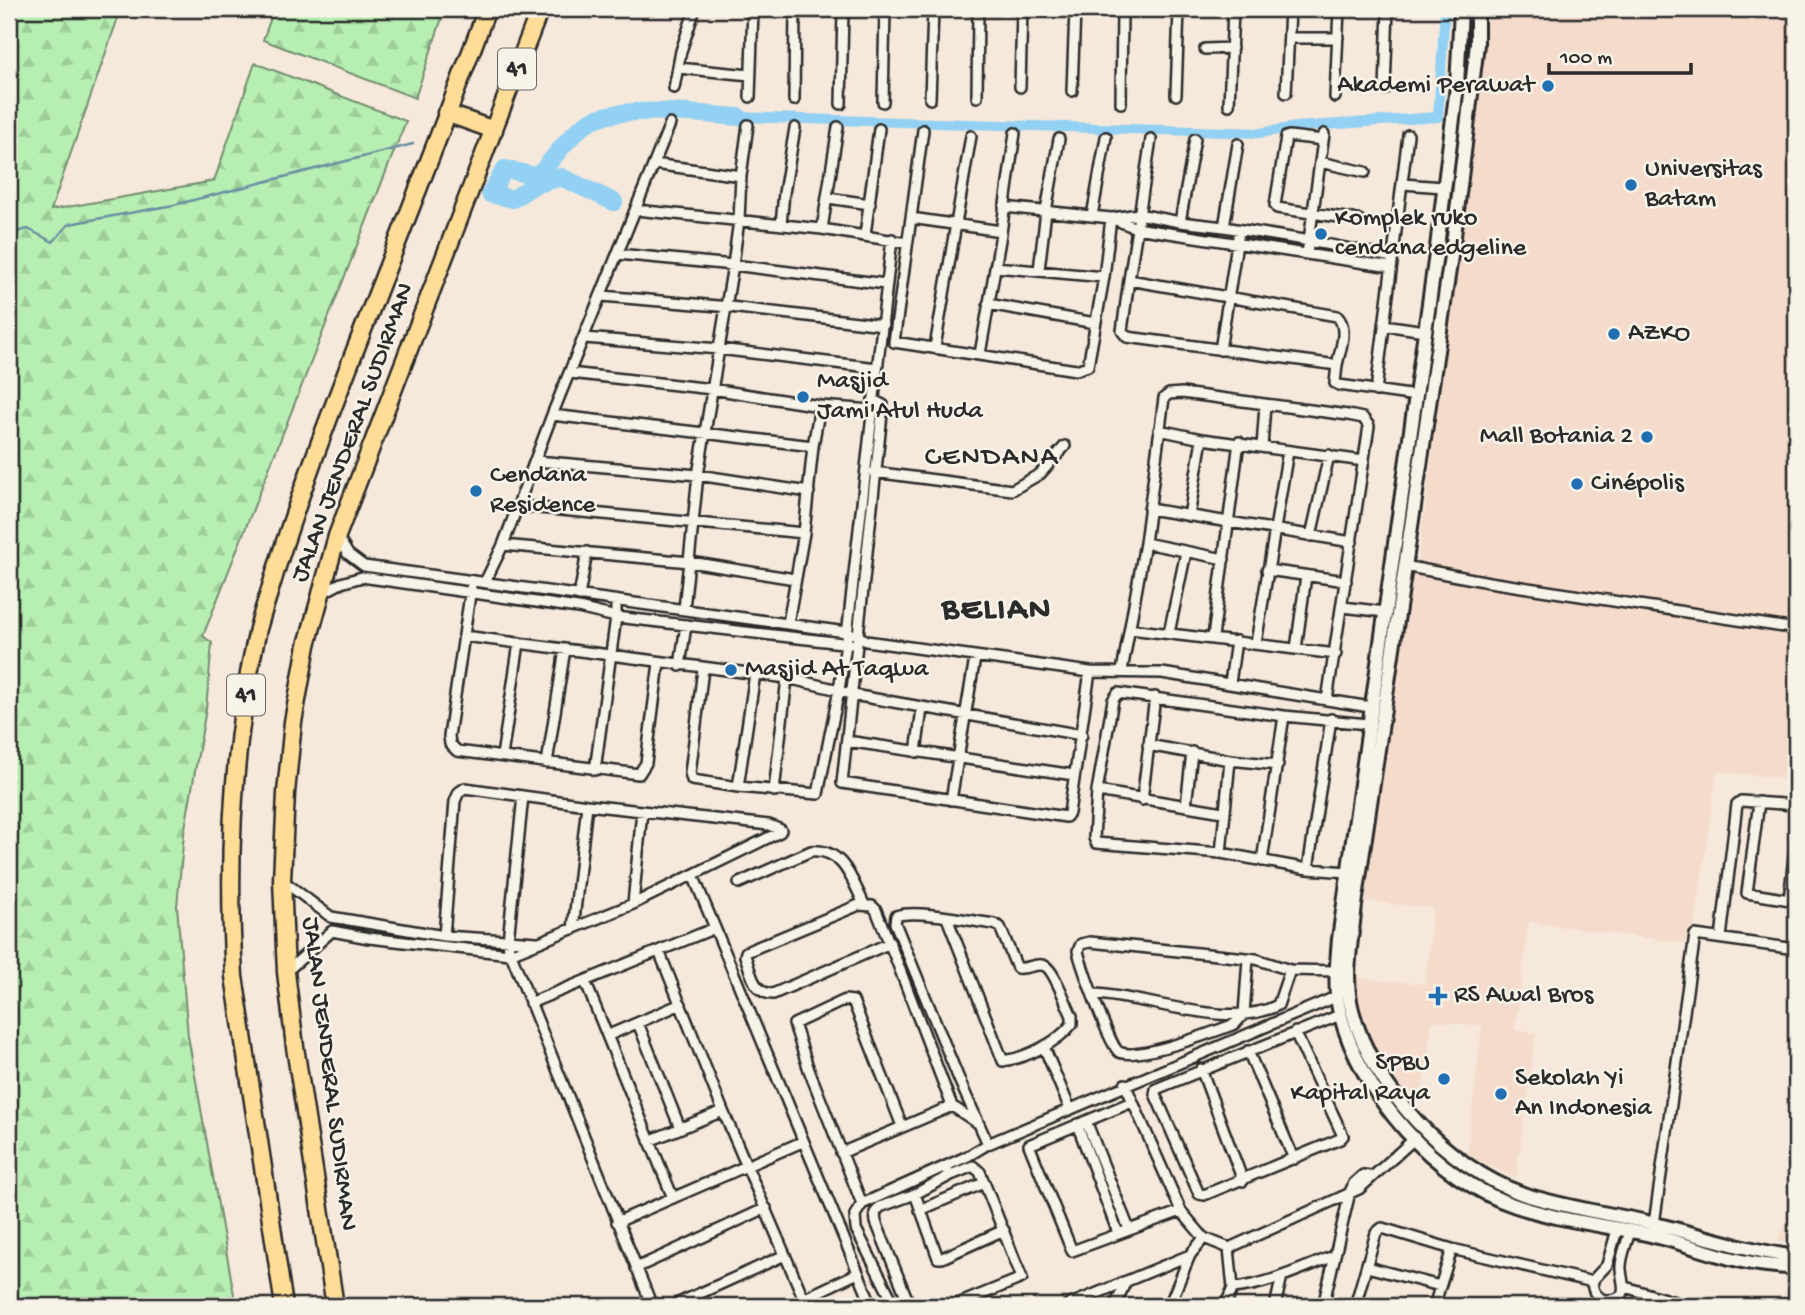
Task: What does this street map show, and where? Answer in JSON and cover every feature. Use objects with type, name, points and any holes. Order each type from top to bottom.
[{"type":"highway","name":"JALAN JENDERAL SUDIRMAN","points":[[284,1306],[234,976],[232,864],[242,717],[258,628],[287,536],[321,439],[487,9]]},
{"type":"highway","name":"JALAN JENDERAL SUDIRMAN","points":[[335,1306],[286,972],[282,880],[293,722],[320,594],[337,536],[540,9]]},
{"type":"highway","points":[[446,113],[494,130]]},
{"type":"main road","points":[[1461,9],[1458,75],[1425,331],[1368,724],[1370,766],[1350,957],[1352,1009],[1367,1051],[1390,1090],[1426,1133],[1485,1174],[1521,1193],[1752,1250],[1796,1256]]},
{"type":"main road","points":[[1478,9],[1477,44],[1448,275],[1404,566],[1370,766],[1348,872],[1337,971],[1340,1015],[1355,1059],[1379,1098],[1414,1139],[1447,1169],[1479,1188],[1514,1206],[1549,1215],[1673,1241],[1741,1261],[1796,1268]]},
{"type":"main road","points":[[1450,136],[1465,138]]},
{"type":"main road","points":[[1549,1215],[1552,1201]]},
{"type":"street","points":[[674,88],[695,9]]},
{"type":"street","points":[[750,97],[752,9]]},
{"type":"street","points":[[794,100],[795,9]]},
{"type":"street","points":[[841,104],[843,9]]},
{"type":"street","points":[[883,102],[885,9]]},
{"type":"street","points":[[930,99],[933,9]]},
{"type":"street","points":[[977,97],[978,9]]},
{"type":"street","points":[[1020,87],[1023,9]]},
{"type":"street","points":[[1072,91],[1075,9]]},
{"type":"street","points":[[1121,103],[1122,9]]},
{"type":"street","points":[[1176,95],[1179,9]]},
{"type":"street","points":[[1229,104],[1233,9]]},
{"type":"street","points":[[1286,93],[1290,9]]},
{"type":"street","points":[[1335,97],[1339,9]]},
{"type":"street","points":[[1385,89],[1388,9]]},
{"type":"street","points":[[1289,38],[1338,38]]},
{"type":"street","points":[[1205,49],[1232,48]]},
{"type":"street","points":[[678,68],[750,75]]},
{"type":"street","points":[[485,582],[503,545],[552,415],[670,124]]},
{"type":"street","points":[[684,609],[698,475],[733,265],[748,125]]},
{"type":"street","points":[[822,229],[838,127]]},
{"type":"street","points":[[781,224],[783,192],[795,128]]},
{"type":"street","points":[[865,235],[879,129]]},
{"type":"street","points":[[923,130],[894,342],[935,346],[1080,370],[1088,366],[1104,277],[1111,218]]},
{"type":"street","points":[[980,355],[1015,133]]},
{"type":"street","points":[[1376,391],[1408,135]]},
{"type":"street","points":[[935,346],[971,136]]},
{"type":"street","points":[[1092,216],[1106,137]]},
{"type":"street","points":[[1307,254],[1310,241],[1313,213],[1324,137],[1286,137],[1274,201],[1277,208],[1313,213],[1359,220]]},
{"type":"street","points":[[1039,270],[1059,139]]},
{"type":"street","points":[[1151,139],[1123,322],[1122,331],[1125,336],[1336,365]]},
{"type":"street","points":[[1180,222],[1195,139]]},
{"type":"street","points":[[1224,227],[1238,144]]},
{"type":"street","points":[[1320,162],[1365,172]]},
{"type":"street","points":[[654,164],[741,176]]},
{"type":"street","points":[[1403,184],[1443,187]]},
{"type":"street","points":[[828,198],[870,204]]},
{"type":"street","points":[[1004,207],[1111,218],[1138,214],[1310,241],[1392,262]]},
{"type":"street","points":[[636,210],[781,224],[907,243]]},
{"type":"street","points":[[911,218],[1001,231]]},
{"type":"street","points":[[1111,218],[1136,228],[1237,245],[1392,262]]},
{"type":"street","points":[[1220,350],[1239,231]]},
{"type":"street","points":[[703,669],[691,778],[694,781],[738,787],[818,794],[846,644],[892,239]]},
{"type":"street","points":[[618,254],[886,284]]},
{"type":"street","points":[[995,267],[1104,277]]},
{"type":"street","points":[[1129,280],[1229,295],[1337,316],[1342,323],[1343,332],[1335,383],[1416,396]]},
{"type":"street","points":[[602,296],[726,306],[883,325]]},
{"type":"street","points":[[988,304],[1095,323]]},
{"type":"street","points":[[1384,325],[1425,331]]},
{"type":"street","points":[[585,338],[719,349],[877,368]]},
{"type":"street","points":[[570,373],[712,389],[820,406],[883,405],[860,640],[842,783],[1064,817],[1069,813],[1090,672]]},
{"type":"street","points":[[1122,671],[1145,543],[1164,398],[1169,394],[1182,393],[1348,415],[1363,418],[1369,426],[1327,700]]},
{"type":"street","points":[[1262,447],[1265,405]]},
{"type":"street","points":[[788,623],[804,533],[820,406]]},
{"type":"street","points":[[552,415],[813,446]]},
{"type":"street","points":[[1159,430],[1202,439],[1240,442],[1364,461]]},
{"type":"street","points":[[1189,516],[1202,439]]},
{"type":"street","points":[[1213,637],[1240,442]]},
{"type":"street","points":[[865,470],[1012,490],[1040,474],[1065,446]]},
{"type":"street","points":[[1256,643],[1289,451]]},
{"type":"street","points":[[1311,536],[1329,455]]},
{"type":"street","points":[[536,461],[698,475],[809,492]]},
{"type":"street","points":[[518,506],[804,533]]},
{"type":"street","points":[[1149,509],[1352,542]]},
{"type":"street","points":[[337,536],[348,554],[364,566],[616,602],[788,623],[846,632],[860,640],[975,658],[1090,672],[1163,673],[1370,707]]},
{"type":"street","points":[[1145,543],[1224,559]]},
{"type":"street","points":[[503,545],[690,562],[795,579]]},
{"type":"street","points":[[579,596],[587,552]]},
{"type":"street","points":[[1169,633],[1186,552]]},
{"type":"street","points":[[362,577],[364,566]]},
{"type":"street","points":[[1404,566],[1489,582],[1796,629]]},
{"type":"street","points":[[1267,570],[1346,581]]},
{"type":"street","points":[[1296,649],[1306,576]]},
{"type":"street","points":[[320,594],[341,583],[362,577],[471,591],[578,608],[616,617],[846,644],[860,640]]},
{"type":"street","points":[[472,581],[450,744],[457,751],[635,775],[642,772],[645,768],[659,663]]},
{"type":"street","points":[[595,770],[616,602]]},
{"type":"street","points":[[1343,607],[1385,612]]},
{"type":"street","points":[[680,666],[686,625]]},
{"type":"street","points":[[1130,629],[1336,654]]},
{"type":"street","points":[[464,636],[787,678],[922,709],[1082,734]]},
{"type":"street","points":[[1230,683],[1236,641]]},
{"type":"street","points":[[502,756],[519,643]]},
{"type":"street","points":[[547,763],[565,649]]},
{"type":"street","points":[[951,800],[975,658]]},
{"type":"street","points":[[738,787],[755,674]]},
{"type":"street","points":[[774,791],[787,678]]},
{"type":"street","points":[[1348,872],[1308,869],[1221,853],[1097,843],[1094,838],[1097,791],[1115,695],[1120,692],[1284,716],[1368,724]]},
{"type":"street","points":[[1142,800],[1155,697]]},
{"type":"street","points":[[916,752],[922,709]]},
{"type":"street","points":[[1262,861],[1284,716]]},
{"type":"street","points":[[1308,869],[1331,719]]},
{"type":"street","points":[[847,741],[1074,775]]},
{"type":"street","points":[[1148,745],[1230,760],[1278,765]]},
{"type":"street","points":[[1186,807],[1192,752]]},
{"type":"street","points":[[1221,853],[1230,760]]},
{"type":"street","points":[[286,972],[332,931],[369,938],[510,954],[634,904],[780,830],[769,825],[587,805],[470,788],[459,792],[455,801],[444,936]]},
{"type":"street","points":[[1097,791],[1223,812]]},
{"type":"street","points":[[523,796],[508,941],[510,954],[652,1306]]},
{"type":"street","points":[[1721,939],[1737,804],[1741,801],[1796,805]]},
{"type":"street","points":[[1759,802],[1747,893],[1793,901],[1796,839]]},
{"type":"street","points":[[573,929],[587,805]]},
{"type":"street","points":[[634,904],[642,811]]},
{"type":"street","points":[[739,883],[811,851],[821,850],[836,857],[846,869],[864,904],[876,910],[952,1106],[978,1123]]},
{"type":"street","points":[[693,875],[872,1306]]},
{"type":"street","points":[[282,880],[331,917],[444,936],[537,942]]},
{"type":"street","points":[[864,904],[746,952],[755,985],[762,992],[773,994],[890,943]]},
{"type":"street","points":[[947,918],[1003,1061],[1044,1046],[1066,1033],[1072,1024],[1072,1016],[1049,968],[1040,965],[1017,968],[1000,927],[947,918],[908,914],[895,919],[988,1144]]},
{"type":"street","points":[[530,1003],[715,928]]},
{"type":"street","points":[[1654,1224],[1695,935],[1796,949]]},
{"type":"street","points":[[1248,958],[1244,1014],[1235,1024],[1158,1049],[1131,1054],[1119,1052],[1115,1048],[1079,955],[1080,946],[1084,943],[1248,958],[1268,961],[1290,970],[1337,971]]},
{"type":"street","points":[[659,951],[723,1111],[805,1303]]},
{"type":"street","points":[[1094,994],[1181,1009],[1244,1014],[1265,1011],[1278,1005],[1290,970]]},
{"type":"street","points":[[585,981],[673,1198]]},
{"type":"street","points":[[895,1306],[856,1229],[855,1215],[862,1204],[988,1144],[1125,1084],[1338,996]]},
{"type":"street","points":[[862,1204],[798,1041],[794,1024],[845,1000],[853,1001],[902,1126]]},
{"type":"street","points":[[609,1035],[681,1003]]},
{"type":"street","points":[[1295,1032],[1343,1133],[1340,1139],[1242,1181],[1204,1195],[1198,1193],[1155,1094],[1156,1089],[1201,1069],[1295,1032],[1340,1015]]},
{"type":"street","points":[[638,1023],[680,1128]]},
{"type":"street","points":[[1044,1046],[1070,1109]]},
{"type":"street","points":[[1248,1051],[1294,1159]]},
{"type":"street","points":[[1201,1069],[1242,1181]]},
{"type":"street","points":[[1125,1084],[1181,1211],[1204,1238],[1229,1248],[1367,1184],[1371,1176],[1414,1139]]},
{"type":"street","points":[[1132,1102],[1030,1144],[1029,1148],[1072,1251],[1181,1211]]},
{"type":"street","points":[[841,1153],[952,1106]]},
{"type":"street","points":[[649,1141],[723,1111]]},
{"type":"street","points":[[1082,1122],[1129,1228]]},
{"type":"street","points":[[1082,1122],[1118,1233]]},
{"type":"street","points":[[617,1222],[802,1142]]},
{"type":"street","points":[[945,1166],[951,1175]]},
{"type":"street","points":[[910,1306],[875,1217],[880,1206],[915,1194],[973,1166],[980,1172],[1022,1278],[953,1306]]},
{"type":"street","points":[[920,1210],[984,1183]]},
{"type":"street","points":[[1323,1306],[1350,1192]]},
{"type":"street","points":[[915,1194],[940,1258],[1004,1230]]},
{"type":"street","points":[[636,1268],[766,1208]]},
{"type":"street","points":[[1355,1306],[1379,1228],[1452,1249],[1593,1282]]},
{"type":"street","points":[[1624,1230],[1621,1267],[1625,1287],[1611,1303],[1597,1296],[1593,1290],[1593,1282],[1596,1275],[1607,1265],[1624,1230]]},
{"type":"street","points":[[1169,1306],[1189,1255],[1204,1238]]},
{"type":"street","points":[[1225,1306],[1233,1288],[1229,1248]]},
{"type":"street","points":[[1434,1306],[1452,1249]]},
{"type":"street","points":[[671,1306],[785,1255]]},
{"type":"street","points":[[1066,1306],[1189,1255]]},
{"type":"street","points":[[1233,1288],[1247,1287],[1282,1276],[1334,1256]]},
{"type":"street","points":[[1367,1267],[1440,1286]]},
{"type":"street","points":[[788,1306],[805,1303],[858,1273]]},
{"type":"street","points":[[1275,1306],[1282,1276]]},
{"type":"street","points":[[1115,1306],[1125,1283]]},
{"type":"street","points":[[1625,1287],[1674,1305],[1688,1306]]},
{"type":"street","points":[[1595,1306],[1597,1296]]},
{"type":"shaded area","points":[[1481,9],[1796,9],[1796,780],[1717,771],[1692,944],[1529,922],[1515,1030],[1536,1033],[1516,1177],[1467,1154],[1482,1026],[1432,1021],[1422,1092],[1413,1106],[1391,1079],[1374,1048],[1358,1008],[1355,978],[1425,984],[1433,909],[1363,900],[1408,588],[1418,564],[1481,67]]},
{"type":"shaded area","points":[[1796,1198],[1796,1242],[1778,1241]]},
{"type":"green space","points":[[9,9],[121,9],[51,210],[214,181],[255,63],[406,121],[203,636],[212,643],[206,709],[184,834],[177,906],[188,1036],[236,1306],[9,1306]]},
{"type":"green space","points":[[274,9],[445,9],[415,98],[263,40]]},
{"type":"waterway","points":[[739,117],[1260,133],[1296,127],[1438,117],[1445,9]]},
{"type":"waterway","points":[[614,202],[561,177],[534,185],[513,199],[490,194],[505,169],[535,176],[581,128],[600,117],[638,112],[739,117]]},
{"type":"waterway","points":[[9,234],[28,229],[53,242],[69,224],[174,205],[413,144]]},
{"type":"place","name":"Akademi Perawat","points":[[1548,86]]},
{"type":"place","name":"Universitas Batam","points":[[1631,185]]},
{"type":"place","name":"Komplek ruko cendana edgeline","points":[[1321,234]]},
{"type":"place","name":"AZKO","points":[[1614,334]]},
{"type":"place","name":"Masjid Jami'Atul Huda","points":[[803,397]]},
{"type":"place","name":"Mall Botania 2","points":[[1647,437]]},
{"type":"place","name":"Cinépolis","points":[[1577,484]]},
{"type":"place","name":"Cendana Residence","points":[[476,491]]},
{"type":"place","name":"Masjid At Taqwa","points":[[731,670]]},
{"type":"place","name":"RS Awal Bros","points":[[1438,996]]},
{"type":"place","name":"SPBU Kapital Raya","points":[[1444,1079]]},
{"type":"place","name":"Sekolah Yi An Indonesia","points":[[1501,1094]]},
{"type":"district","name":"CENDANA","points":[[992,458]]},
{"type":"district","name":"BELIAN","points":[[997,611]]}]
